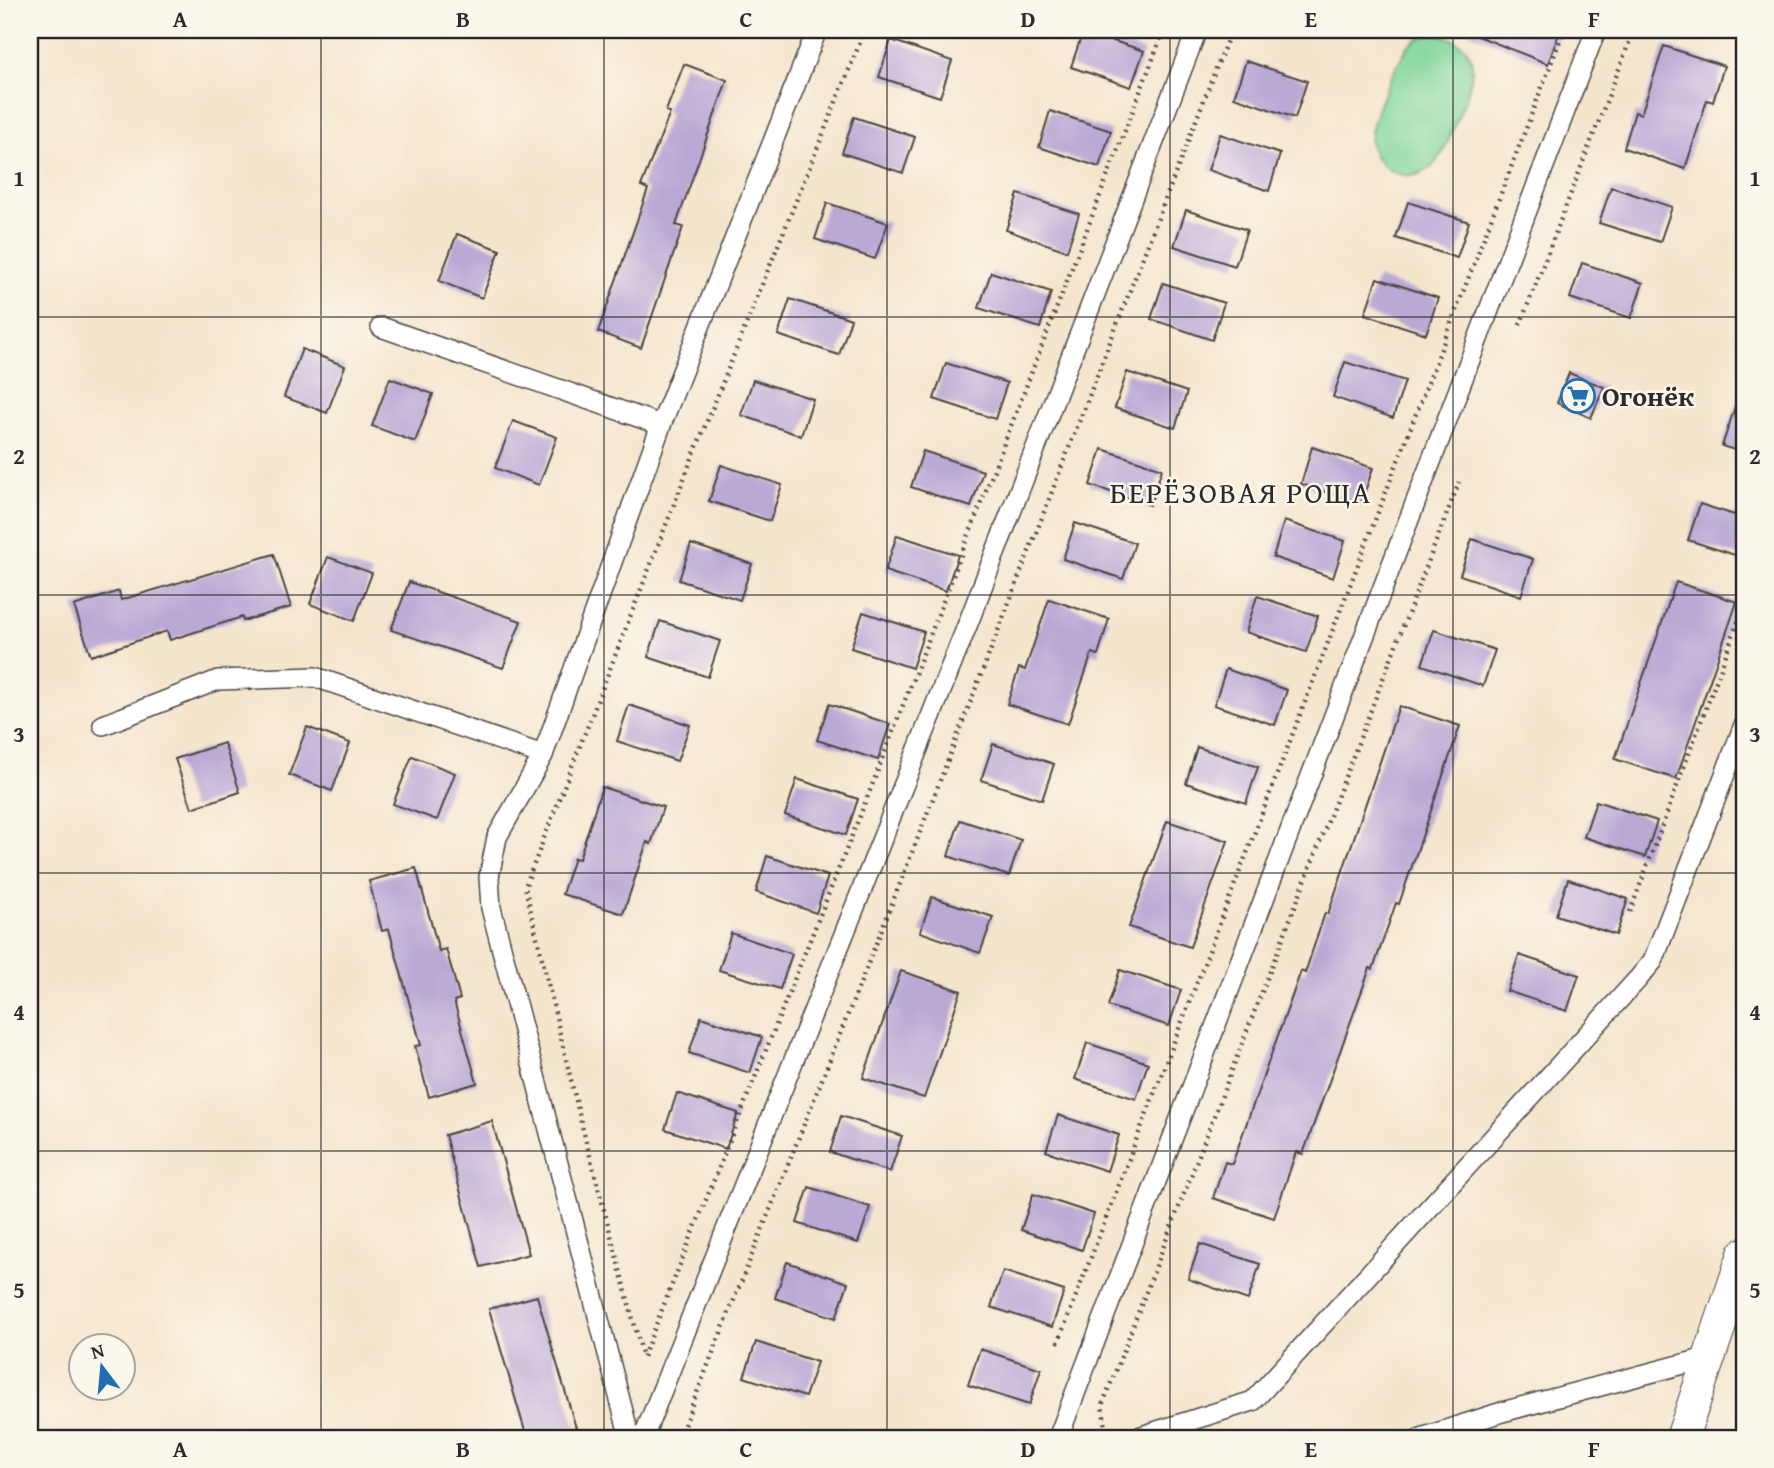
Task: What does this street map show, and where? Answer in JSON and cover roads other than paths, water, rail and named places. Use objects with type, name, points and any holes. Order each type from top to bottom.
[{"type":"main road","points":[[1682,1438],[1744,1254]]},
{"type":"street","points":[[630,1438],[489,892],[497,837],[543,755],[661,425],[817,30]]},
{"type":"street","points":[[643,1438],[967,625],[1196,30]]},
{"type":"street","points":[[1058,1438],[1596,30]]},
{"type":"street","points":[[381,327],[661,425]]},
{"type":"street","points":[[103,725],[218,680],[315,677],[543,755]]},
{"type":"street","points":[[1135,1438],[1253,1401],[1637,980],[1653,961],[1744,725]]},
{"type":"street","points":[[1421,1438],[1502,1412],[1710,1357]]},
{"type":"place","name":"Огонёк","points":[[1578,396]]},
{"type":"district","name":"БЕРЁЗОВАЯ РОЩА","points":[[1241,493]]}]
